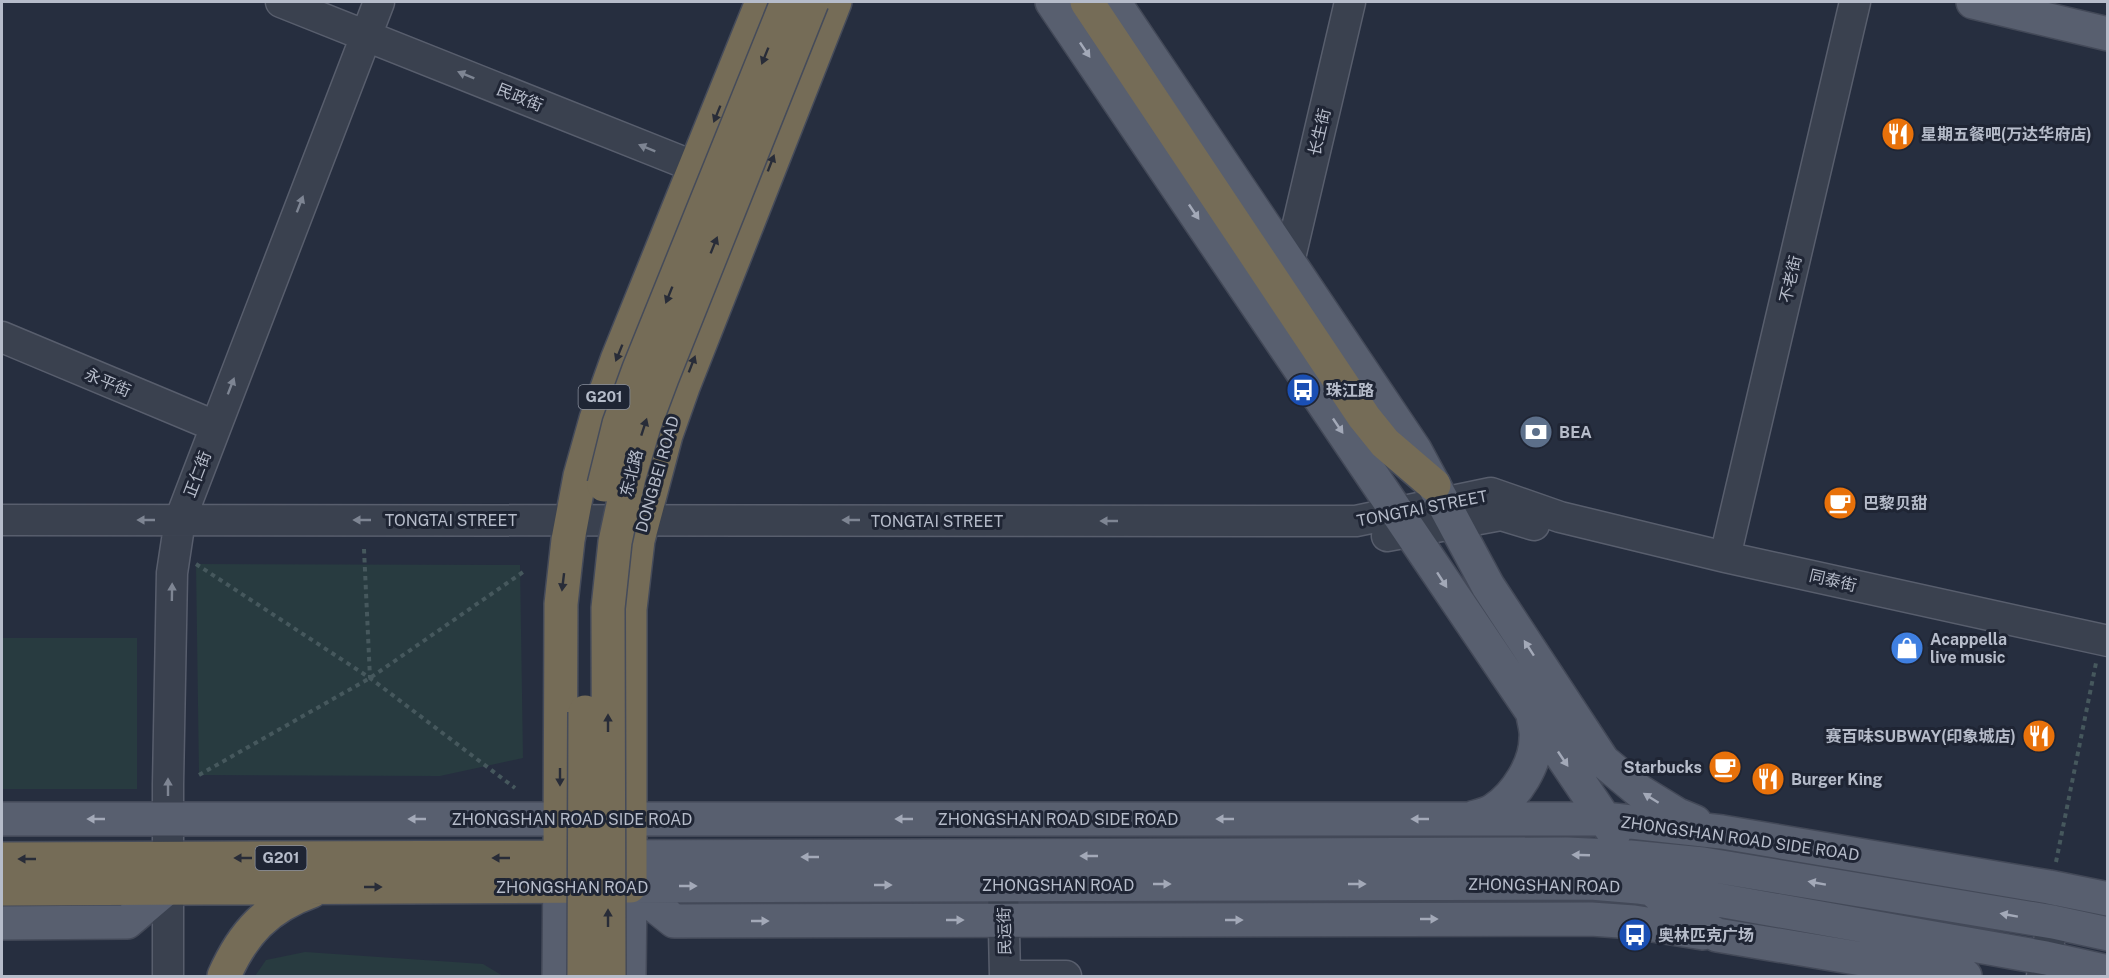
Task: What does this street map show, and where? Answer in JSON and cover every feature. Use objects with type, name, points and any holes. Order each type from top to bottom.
[{"type":"highway","name":"G201","points":[[560,872],[561,604],[570,530],[580,476],[616,360],[762,2]]},
{"type":"highway","name":"东北路","points":[[584,976],[585,608],[595,532],[620,424],[635,380],[787,2]]},
{"type":"highway","name":"东北路","points":[[609,976],[608,608],[615,542],[629,477],[644,426],[812,2]]},
{"type":"highway","name":"DONGBEI ROAD","points":[[629,872],[630,609],[641,530],[666,435],[683,387],[835,2]]},
{"type":"highway","points":[[1087,2],[1364,417],[1385,443],[1409,465],[1444,504]]},
{"type":"highway","name":"ZHONGSHAN ROAD","points":[[2,859],[322,887],[560,872]]},
{"type":"highway","name":"ZHONGSHAN ROAD","points":[[2,888],[167,873],[629,872]]},
{"type":"highway","points":[[224,976],[247,936],[267,915],[290,899],[322,887]]},
{"type":"main road","points":[[1052,2],[1652,889],[1682,915],[1717,935]]},
{"type":"main road","points":[[1114,2],[1415,450],[1488,586],[1603,761],[1639,791],[1678,815],[1722,832]]},
{"type":"main road","points":[[1973,2],[2108,34]]},
{"type":"main road","points":[[1470,819],[1494,810],[1510,797],[1523,779],[1537,739],[1533,715]]},
{"type":"main road","name":"ZHONGSHAN ROAD SIDE ROAD","points":[[2,819],[1604,819],[1722,832],[2049,886],[2108,899]]},
{"type":"main road","points":[[1484,855],[1604,819]]},
{"type":"main road","name":"ZHONGSHAN ROAD","points":[[629,872],[1567,854],[1703,864],[2053,922],[2108,934]]},
{"type":"main road","points":[[559,976],[560,872]]},
{"type":"main road","points":[[629,872],[674,921],[1591,919],[1634,922],[1965,976]]},
{"type":"main road","name":"ZHONGSHAN ROAD","points":[[629,872],[1003,885],[1591,883],[1652,889],[2044,967],[2108,972]]},
{"type":"main road","name":"DONGBEI ROAD","points":[[629,872],[629,976]]},
{"type":"main road","points":[[2,923],[127,922],[167,873]]},
{"type":"street","name":"民政街","points":[[281,2],[760,193]]},
{"type":"street","name":"正仁街","points":[[168,976],[167,873],[172,573],[179,530],[216,426],[379,2]]},
{"type":"street","name":"长生街","points":[[1289,262],[1350,2]]},
{"type":"street","name":"不老街","points":[[1725,557],[1855,2]]},
{"type":"street","name":"永平街","points":[[2,337],[216,426]]},
{"type":"street","name":"TONGTAI STREET","points":[[2,540],[179,530],[641,530],[1360,541],[1444,504],[1501,515],[1543,528],[1560,517]]},
{"type":"street","name":"同泰街","points":[[1560,517],[1725,557],[2104,640]]},
{"type":"street","name":"TONGTAI STREET","points":[[2,519],[179,530]]},
{"type":"street","name":"民运街","points":[[1003,885],[1005,976]]},
{"type":"street","points":[[2044,967],[2053,922]]},
{"type":"street","points":[[1005,976],[1066,976]]},
{"type":"path","points":[[364,549],[370,678]]},
{"type":"path","points":[[196,564],[370,678],[515,788]]},
{"type":"path","points":[[199,775],[370,678],[526,570]]},
{"type":"path","points":[[2056,863],[2104,640]]},
{"type":"green space","points":[[196,564],[520,565],[523,758],[440,776],[199,775]]},
{"type":"green space","points":[[2,638],[137,638],[137,789],[2,789]]},
{"type":"green space","points":[[305,952],[483,964],[503,976],[255,976],[266,960]]},
{"type":"place","name":"星期五餐吧(万达华府店)","points":[[1898,134]]},
{"type":"place","name":"珠江路","points":[[1303,390]]},
{"type":"place","name":"BEA","points":[[1536,432]]},
{"type":"place","name":"巴黎贝甜","points":[[1840,503]]},
{"type":"place","name":"Acappella live music","points":[[1907,648]]},
{"type":"place","name":"赛百味SUBWAY(印象城店)","points":[[2039,736]]},
{"type":"place","name":"Starbucks","points":[[1725,767]]},
{"type":"place","name":"Burger King","points":[[1768,779]]},
{"type":"place","name":"奥林匹克广场","points":[[1635,935]]}]
